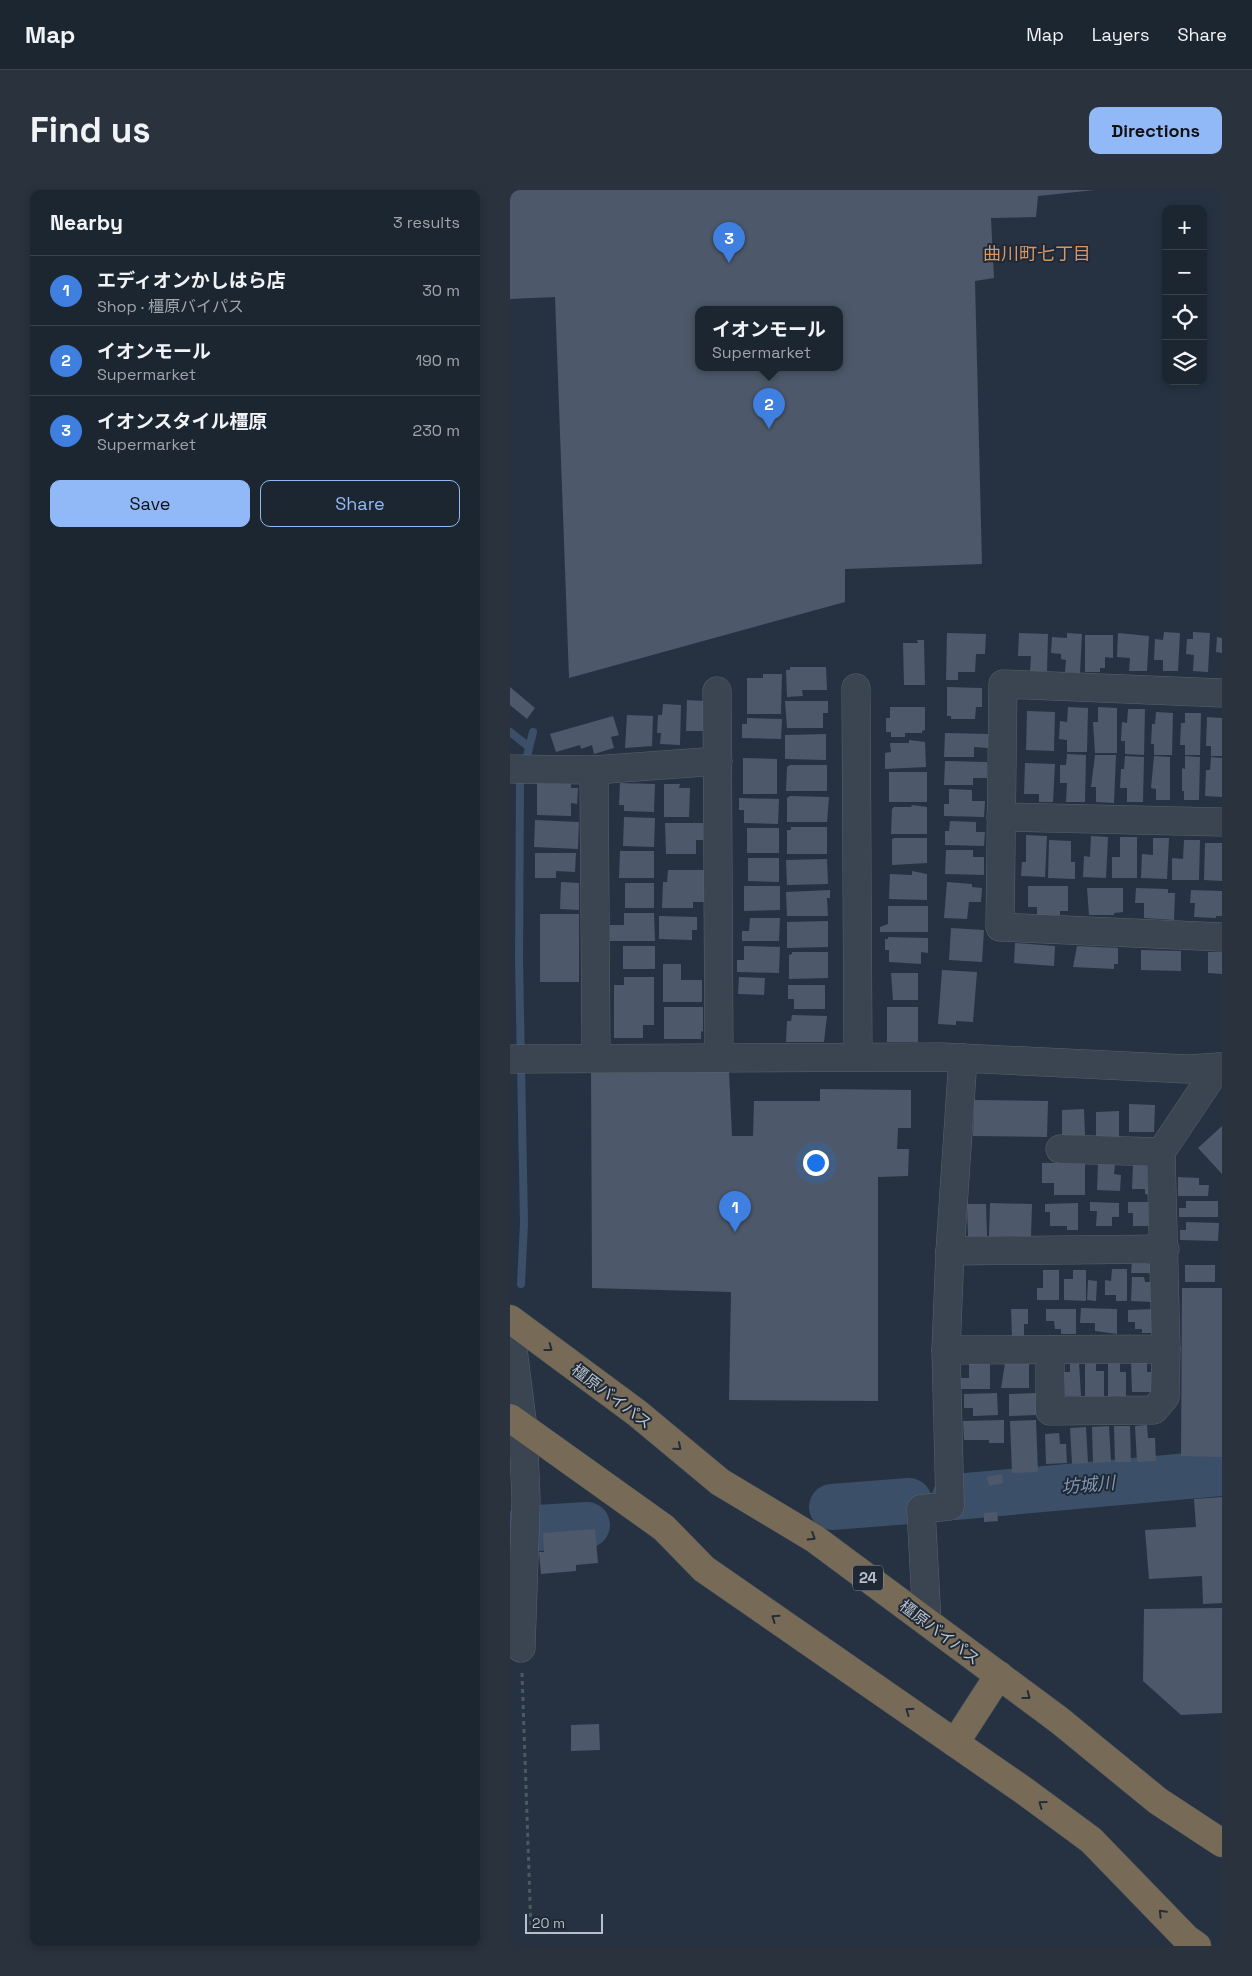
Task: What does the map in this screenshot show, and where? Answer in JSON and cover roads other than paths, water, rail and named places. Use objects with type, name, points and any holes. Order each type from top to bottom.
[{"type":"highway","name":"橿原バイパス","points":[[510,1319],[637,1413],[720,1482],[816,1539],[1059,1720],[1158,1801],[1222,1842]]},
{"type":"highway","points":[[517,1423],[664,1528],[704,1569],[1091,1840],[1197,1946]]},
{"type":"highway","points":[[955,1743],[999,1675]]},
{"type":"street","points":[[1222,693],[1003,684],[1000,927],[1222,937]]},
{"type":"street","points":[[856,688],[858,1058]]},
{"type":"street","points":[[718,691],[720,1058]]},
{"type":"street","points":[[521,769],[594,770],[718,761]]},
{"type":"street","points":[[594,770],[596,1058]]},
{"type":"street","points":[[1001,817],[1222,822]]},
{"type":"street","points":[[927,1622],[921,1509],[950,1506],[946,1350],[950,1251],[963,1058]]},
{"type":"street","points":[[521,1059],[963,1058],[1187,1069],[1220,1067]]},
{"type":"street","points":[[1050,1350],[1050,1411],[1154,1410],[1165,1397],[1165,1249],[1161,1152],[1220,1067]]},
{"type":"street","points":[[1060,1149],[1161,1152]]},
{"type":"street","points":[[950,1251],[1165,1249]]},
{"type":"street","points":[[510,1326],[517,1423],[526,1498],[521,1648]]},
{"type":"street","points":[[946,1350],[1166,1349]]},
{"type":"waterway","points":[[510,732],[529,747]]},
{"type":"waterway","points":[[525,764],[533,732]]},
{"type":"waterway","points":[[521,1284],[524,1223],[519,960],[520,784],[522,775]]},
{"type":"waterway","name":"坊城川","points":[[955,1497],[1222,1473]]},
{"type":"waterway","name":"坊城川","points":[[832,1507],[909,1501]]},
{"type":"waterway","name":"坊城川","points":[[510,1535],[537,1528],[587,1525]]},
{"type":"place","name":"イオンスタイル橿原","points":[[729,263]]},
{"type":"place","name":"イオンモール","points":[[769,429]]},
{"type":"place","name":"エディオンかしはら店","points":[[735,1232]]},
{"type":"district","name":"曲川町七丁目","points":[[1037,254]]}]
